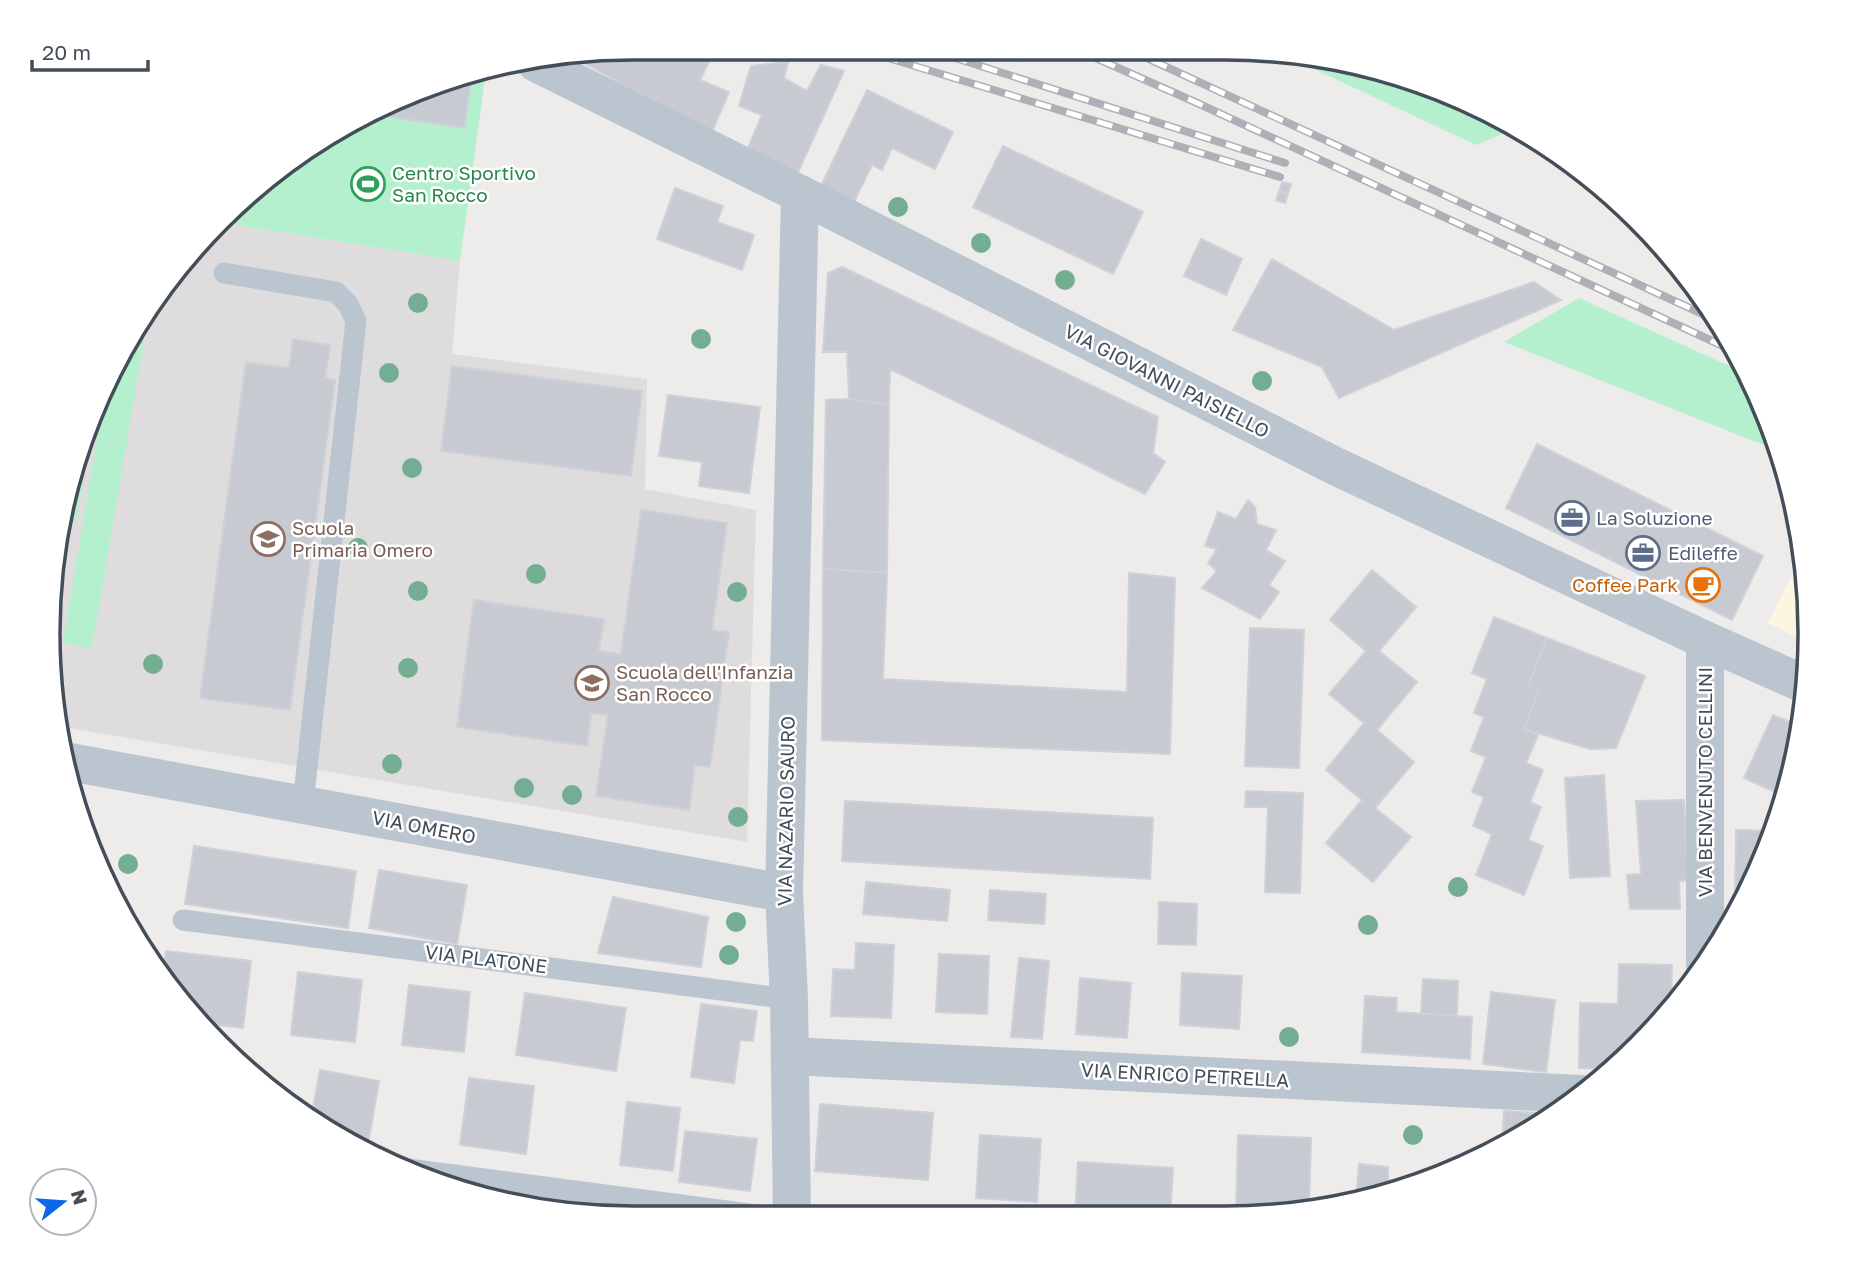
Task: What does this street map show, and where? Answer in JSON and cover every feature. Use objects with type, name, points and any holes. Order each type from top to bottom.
[{"type":"street","name":"VIA GIOVANNI PAISIELLO","points":[[544,67],[1335,466],[1796,681]]},
{"type":"street","name":"VIA NAZARIO SAURO","points":[[792,1206],[789,999],[784,893],[800,194]]},
{"type":"street","name":"VIA BENVENUTO CELLINI","points":[[1705,640],[1705,946]]},
{"type":"street","name":"VIA OMERO","points":[[75,763],[784,893]]},
{"type":"street","name":"VIA ENRICO PETRELLA","points":[[790,1056],[1565,1093]]},
{"type":"lane","points":[[224,273],[336,292],[348,304],[356,321],[303,804]]},
{"type":"lane","name":"VIA PLATONE","points":[[183,920],[789,999]]},
{"type":"lane","points":[[445,1174],[689,1206]]},
{"type":"shaded area","points":[[230,224],[460,261],[452,354],[647,379],[645,489],[756,510],[747,842],[68,728],[61,670],[61,595],[71,521],[90,448],[119,379],[156,314],[178,284]]},
{"type":"shaded area","points":[[1795,570],[1798,638],[1768,623]]},
{"type":"green space","points":[[1306,65],[1374,79],[1410,90],[1445,103],[1505,133],[1476,145]]},
{"type":"green space","name":"Centro Sportivo San Rocco","points":[[485,79],[460,261],[230,224],[284,178],[346,136],[413,103]]},
{"type":"green space","points":[[1579,298],[1733,368],[1767,446],[1504,342]]},
{"type":"green space","points":[[145,331],[92,648],[63,643],[100,422]]},
{"type":"green space","points":[[87,458],[76,523],[71,522]]},
{"type":"building","points":[[710,60],[700,80],[729,92],[711,134],[582,62]]},
{"type":"building","points":[[788,62],[784,78],[807,91],[821,65],[844,71],[794,181],[745,155],[762,115],[739,106],[751,66]]},
{"type":"building","points":[[471,83],[464,128],[385,116],[413,103]]},
{"type":"building","points":[[867,90],[953,132],[935,169],[892,148],[882,170],[872,165],[852,206],[819,190]]},
{"type":"building","points":[[1003,146],[1143,212],[1113,274],[973,207]]},
{"type":"building","points":[[1282,182],[1291,184],[1288,193],[1280,190]]},
{"type":"building","points":[[675,188],[723,206],[717,222],[754,235],[742,270],[657,239]]},
{"type":"building","points":[[1279,191],[1288,194],[1285,203],[1276,200]]},
{"type":"building","points":[[1201,239],[1242,259],[1226,295],[1184,276]]},
{"type":"building","points":[[1272,259],[1394,330],[1534,282],[1561,300],[1339,398],[1322,367],[1233,330]]},
{"type":"building","points":[[842,267],[1158,417],[1153,453],[1165,462],[1145,494],[890,369],[889,405],[849,399],[847,352],[823,352],[828,273]]},
{"type":"building","name":"Scuola Primaria Omero","points":[[293,339],[330,345],[325,378],[335,380],[290,710],[200,698],[246,362],[289,368]]},
{"type":"building","points":[[452,366],[642,391],[631,476],[441,451]]},
{"type":"building","points":[[668,395],[760,407],[749,493],[699,486],[702,462],[659,456]]},
{"type":"building","points":[[849,399],[889,405],[887,573],[823,569],[826,400]]},
{"type":"building","points":[[1537,444],[1763,556],[1732,620],[1506,508]]},
{"type":"building","points":[[1248,500],[1255,507],[1257,524],[1276,530],[1266,550],[1285,561],[1269,585],[1279,592],[1260,619],[1202,588],[1217,571],[1208,563],[1217,549],[1205,546],[1218,512],[1236,519]]},
{"type":"building","name":"Scuola dell'Infanzia San Rocco","points":[[641,510],[727,523],[712,630],[729,632],[710,767],[695,765],[689,810],[596,796],[608,715],[591,713],[587,746],[457,727],[474,600],[604,619],[599,651],[621,654]]},
{"type":"building","points":[[823,569],[887,573],[883,679],[1127,692],[1129,573],[1175,578],[1170,754],[822,740]]},
{"type":"building","points":[[1372,570],[1416,607],[1379,651],[1417,682],[1377,730],[1414,762],[1375,808],[1411,837],[1373,882],[1326,843],[1362,800],[1326,770],[1364,723],[1329,694],[1366,651],[1330,620]]},
{"type":"building","points":[[1494,617],[1547,638],[1528,686],[1539,690],[1524,729],[1538,735],[1526,763],[1543,770],[1530,802],[1541,807],[1528,840],[1543,846],[1524,895],[1476,875],[1492,834],[1473,826],[1484,797],[1472,792],[1486,757],[1471,751],[1484,717],[1474,713],[1487,679],[1472,673]]},
{"type":"building","points":[[1250,628],[1304,630],[1299,768],[1245,766]]},
{"type":"building","points":[[1547,638],[1645,676],[1616,748],[1590,749],[1524,729],[1539,690],[1528,686]]},
{"type":"building","points":[[1773,715],[1791,723],[1776,792],[1744,778]]},
{"type":"building","points":[[1604,775],[1610,876],[1570,878],[1565,778]]},
{"type":"building","points":[[1246,791],[1303,793],[1300,893],[1265,892],[1268,807],[1245,807]]},
{"type":"building","points":[[1684,800],[1688,880],[1679,881],[1680,909],[1630,909],[1627,875],[1641,874],[1636,801]]},
{"type":"building","points":[[845,801],[1153,818],[1150,879],[842,861]]},
{"type":"building","points":[[1736,830],[1763,831],[1755,852],[1735,894]]},
{"type":"building","points":[[194,846],[356,871],[348,928],[185,904]]},
{"type":"building","points":[[379,870],[467,885],[457,944],[369,928]]},
{"type":"building","points":[[866,882],[950,890],[947,921],[863,914]]},
{"type":"building","points":[[990,890],[1046,894],[1044,924],[988,920]]},
{"type":"building","points":[[613,897],[708,917],[701,967],[598,953]]},
{"type":"building","points":[[1159,902],[1197,904],[1196,945],[1158,944]]},
{"type":"building","points":[[856,943],[894,945],[891,1018],[831,1016],[833,969],[855,970]]},
{"type":"building","points":[[166,951],[251,961],[243,1028],[215,1025],[164,963]]},
{"type":"building","points":[[939,954],[989,956],[987,1014],[936,1012]]},
{"type":"building","points":[[1019,958],[1049,961],[1042,1039],[1011,1037]]},
{"type":"building","points":[[1619,964],[1672,965],[1671,991],[1631,1038],[1596,1069],[1579,1068],[1580,1003],[1618,1004]]},
{"type":"building","points":[[298,972],[362,980],[355,1042],[291,1035]]},
{"type":"building","points":[[1182,973],[1242,976],[1239,1029],[1180,1025]]},
{"type":"building","points":[[1080,978],[1131,983],[1127,1038],[1076,1034]]},
{"type":"building","points":[[1423,979],[1458,981],[1457,1016],[1421,1014]]},
{"type":"building","points":[[409,985],[470,992],[464,1052],[402,1045]]},
{"type":"building","points":[[1491,992],[1555,1000],[1546,1072],[1483,1064]]},
{"type":"building","points":[[525,993],[626,1008],[616,1071],[516,1055]]},
{"type":"building","points":[[1365,996],[1397,998],[1396,1012],[1472,1017],[1470,1059],[1362,1052]]},
{"type":"building","points":[[701,1004],[757,1011],[753,1041],[740,1040],[734,1083],[691,1077]]},
{"type":"building","points":[[320,1070],[379,1081],[369,1138],[346,1129],[313,1108]]},
{"type":"building","points":[[469,1078],[534,1086],[526,1154],[460,1145]]},
{"type":"building","points":[[627,1102],[680,1108],[673,1171],[620,1165]]},
{"type":"building","points":[[820,1104],[933,1113],[928,1180],[815,1171]]},
{"type":"building","points":[[1504,1111],[1538,1113],[1512,1129],[1503,1134]]},
{"type":"building","points":[[685,1131],[757,1139],[750,1191],[679,1182]]},
{"type":"building","points":[[980,1135],[1041,1139],[1037,1202],[976,1198]]},
{"type":"building","points":[[1238,1135],[1311,1138],[1309,1199],[1236,1205]]},
{"type":"building","points":[[1078,1162],[1173,1168],[1171,1206],[1076,1206]]},
{"type":"building","points":[[1359,1164],[1388,1167],[1388,1180],[1393,1180],[1357,1190]]},
{"type":"railway","points":[[895,60],[1280,177]]},
{"type":"railway","points":[[962,60],[1285,163]]},
{"type":"railway","points":[[1100,60],[1722,345]]},
{"type":"railway","points":[[1151,60],[1702,314]]},
{"type":"place","name":"Centro Sportivo San Rocco","points":[[368,184]]},
{"type":"place","name":"La Soluzione","points":[[1572,518]]},
{"type":"place","name":"Scuola Primaria Omero","points":[[268,539]]},
{"type":"place","name":"Edileffe","points":[[1643,553]]},
{"type":"place","name":"Coffee Park","points":[[1703,585]]},
{"type":"place","name":"Scuola dell'Infanzia San Rocco","points":[[592,683]]}]
